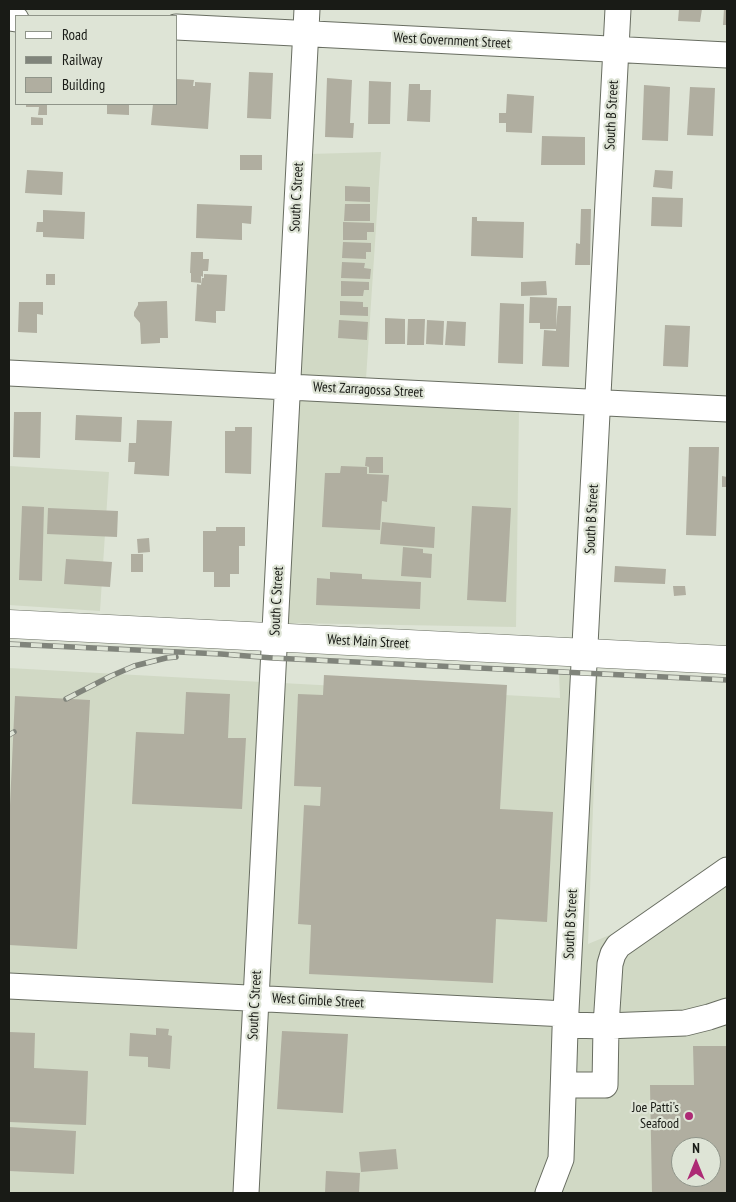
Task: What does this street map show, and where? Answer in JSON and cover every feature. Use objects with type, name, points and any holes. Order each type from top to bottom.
[{"type":"main road","name":"West Main Street","points":[[9,624],[727,660]]},
{"type":"street","name":"South C Street","points":[[246,1193],[307,9]]},
{"type":"street","name":"South B Street","points":[[548,1193],[561,1159],[566,1023],[618,9]]},
{"type":"street","name":"West Government Street","points":[[178,27],[727,55]]},
{"type":"street","name":"West Zarragossa Street","points":[[9,373],[727,409]]},
{"type":"street","points":[[564,1085],[605,1086],[610,964],[618,946],[727,870]]},
{"type":"street","name":"West Gimble Street","points":[[9,986],[255,998],[606,1026],[685,1023],[708,1018],[727,1011]]},
{"type":"shaded area","points":[[381,152],[366,379],[298,376],[309,154]]},
{"type":"shaded area","points":[[297,398],[519,409],[516,627],[285,623]]},
{"type":"shaded area","points":[[9,466],[109,472],[100,611],[9,605]]},
{"type":"shaded area","points":[[9,668],[262,682],[246,987],[9,975]]},
{"type":"shaded area","points":[[559,672],[575,672],[557,1002],[266,988],[282,683],[560,698]]},
{"type":"shaded area","points":[[594,673],[598,674],[588,944],[639,923],[727,869],[727,1193],[256,1193],[265,1010],[556,1025]]},
{"type":"shaded area","points":[[9,997],[245,1009],[236,1193],[9,1193]]},
{"type":"building","points":[[679,9],[702,9],[700,22],[678,21]]},
{"type":"building","points":[[724,9],[727,9],[727,25],[723,25]]},
{"type":"building","points":[[249,72],[273,73],[271,119],[247,118]]},
{"type":"building","points":[[327,78],[352,80],[350,123],[354,123],[353,138],[325,137]]},
{"type":"building","points":[[178,79],[194,80],[193,86],[195,86],[195,82],[211,83],[208,129],[151,125],[153,105],[178,105]]},
{"type":"building","points":[[369,81],[391,82],[390,124],[368,124]]},
{"type":"building","points":[[409,84],[420,84],[420,90],[431,90],[430,122],[407,121]]},
{"type":"building","points":[[644,85],[670,87],[668,141],[642,140]]},
{"type":"building","points":[[690,87],[715,88],[713,136],[687,135]]},
{"type":"building","points":[[507,94],[534,96],[532,133],[506,132],[506,123],[499,123],[499,113],[506,113]]},
{"type":"building","points":[[26,105],[47,105],[47,115],[38,115],[39,107],[26,107]]},
{"type":"building","points":[[107,105],[129,105],[129,115],[107,114]]},
{"type":"building","points":[[31,117],[43,118],[43,125],[31,125]]},
{"type":"building","points":[[542,136],[585,137],[585,165],[541,165]]},
{"type":"building","points":[[240,155],[262,155],[262,170],[240,170]]},
{"type":"building","points":[[27,170],[63,172],[62,195],[25,193]]},
{"type":"building","points":[[655,170],[673,171],[672,189],[653,187]]},
{"type":"building","points":[[345,186],[370,187],[370,202],[345,201]]},
{"type":"building","points":[[652,197],[683,198],[682,227],[651,226]]},
{"type":"building","points":[[197,204],[252,206],[251,224],[242,223],[242,240],[196,238]]},
{"type":"building","points":[[345,204],[370,204],[370,221],[344,221]]},
{"type":"building","points":[[581,209],[591,209],[590,265],[575,265],[576,243],[580,244]]},
{"type":"building","points":[[43,210],[85,212],[84,239],[43,237],[43,232],[36,232],[37,222],[43,222]]},
{"type":"building","points":[[472,217],[477,217],[477,221],[524,222],[523,258],[471,256]]},
{"type":"building","points":[[343,222],[374,223],[374,232],[367,232],[367,240],[343,240]]},
{"type":"building","points":[[343,242],[371,243],[371,252],[366,252],[366,259],[342,258]]},
{"type":"building","points":[[191,252],[203,252],[203,259],[209,259],[208,271],[203,271],[201,283],[191,282]]},
{"type":"building","points":[[342,262],[365,263],[364,268],[371,269],[370,279],[341,278]]},
{"type":"building","points":[[46,274],[55,274],[55,285],[46,285]]},
{"type":"building","points":[[204,274],[227,275],[225,311],[216,311],[216,323],[195,321],[197,284],[201,285]]},
{"type":"building","points":[[341,281],[369,282],[369,290],[364,290],[363,296],[341,296]]},
{"type":"building","points":[[546,281],[547,295],[521,296],[521,282]]},
{"type":"building","points":[[530,297],[557,298],[556,327],[558,306],[571,306],[569,367],[542,366],[544,330],[556,331],[556,329],[540,329],[540,323],[529,323]]},
{"type":"building","points":[[167,301],[168,338],[160,338],[160,343],[141,344],[140,323],[134,316],[138,302]]},
{"type":"building","points":[[340,301],[363,302],[363,307],[368,307],[368,316],[340,315]]},
{"type":"building","points":[[19,302],[43,302],[43,315],[37,314],[37,333],[18,332]]},
{"type":"building","points":[[500,303],[524,304],[523,364],[498,363]]},
{"type":"building","points":[[385,318],[405,319],[405,344],[385,344]]},
{"type":"building","points":[[408,319],[425,319],[424,345],[407,345]]},
{"type":"building","points":[[339,320],[368,322],[367,340],[338,338]]},
{"type":"building","points":[[427,320],[444,321],[443,345],[426,344]]},
{"type":"building","points":[[447,321],[466,322],[465,346],[445,345]]},
{"type":"building","points":[[665,325],[690,326],[688,367],[663,366]]},
{"type":"building","points":[[14,412],[41,412],[40,458],[13,457]]},
{"type":"building","points":[[76,415],[122,417],[121,442],[75,440]]},
{"type":"building","points":[[137,420],[172,421],[169,476],[134,474],[135,462],[128,462],[129,443],[136,443]]},
{"type":"building","points":[[235,427],[252,427],[251,474],[225,473],[225,431],[235,431]]},
{"type":"building","points":[[689,447],[719,447],[716,536],[686,535]]},
{"type":"building","points":[[366,457],[383,457],[383,473],[369,473],[369,467],[365,466]]},
{"type":"building","points":[[341,466],[367,467],[367,474],[389,475],[387,502],[382,501],[380,530],[322,527],[325,473],[340,473]]},
{"type":"building","points":[[722,476],[727,477],[727,487],[722,487]]},
{"type":"building","points":[[22,506],[44,507],[42,581],[19,580]]},
{"type":"building","points":[[472,506],[511,508],[506,602],[467,600]]},
{"type":"building","points":[[48,508],[118,511],[117,537],[47,534]]},
{"type":"building","points":[[382,522],[435,527],[434,548],[380,544]]},
{"type":"building","points":[[216,527],[245,527],[245,546],[239,546],[239,574],[230,574],[230,587],[214,587],[214,572],[203,572],[203,531],[216,531]]},
{"type":"building","points":[[149,538],[150,552],[138,553],[137,539]]},
{"type":"building","points":[[403,547],[423,549],[423,553],[432,554],[431,578],[401,576]]},
{"type":"building","points":[[131,554],[143,554],[143,572],[131,572]]},
{"type":"building","points":[[66,559],[112,562],[110,587],[64,584]]},
{"type":"building","points":[[615,566],[666,569],[665,584],[614,582]]},
{"type":"building","points":[[330,572],[362,574],[362,579],[421,582],[420,609],[316,605],[317,578],[330,579]]},
{"type":"building","points":[[673,586],[685,586],[686,595],[674,596]]},
{"type":"building","points":[[324,675],[507,685],[500,809],[553,812],[547,922],[496,919],[493,983],[309,974],[311,925],[298,924],[304,805],[320,806],[321,787],[294,786],[298,694],[323,695]]},
{"type":"building","points":[[186,692],[230,694],[228,738],[246,738],[242,809],[132,804],[136,732],[184,734]]},
{"type":"building","points":[[15,696],[90,700],[77,949],[9,945],[9,827]]},
{"type":"building","points":[[156,1028],[169,1029],[168,1035],[172,1036],[170,1069],[148,1067],[148,1057],[129,1056],[130,1033],[156,1035]]},
{"type":"building","points":[[282,1031],[348,1034],[343,1113],[277,1109]]},
{"type":"building","points":[[9,1032],[35,1033],[34,1068],[88,1071],[86,1125],[9,1122]]},
{"type":"building","name":"Joe Patti's Seafood","points":[[693,1046],[727,1046],[727,1193],[652,1193],[650,1085],[694,1085]]},
{"type":"building","points":[[9,1127],[76,1131],[74,1174],[9,1171]]},
{"type":"building","points":[[396,1149],[398,1169],[361,1172],[359,1152]]},
{"type":"building","points":[[326,1171],[360,1173],[359,1193],[325,1193]]},
{"type":"railway","points":[[9,644],[727,680]]},
{"type":"railway","points":[[66,699],[134,666],[176,657]]},
{"type":"railway","points":[[9,735],[14,732]]},
{"type":"place","name":"Joe Patti's Seafood","points":[[689,1116]]}]
